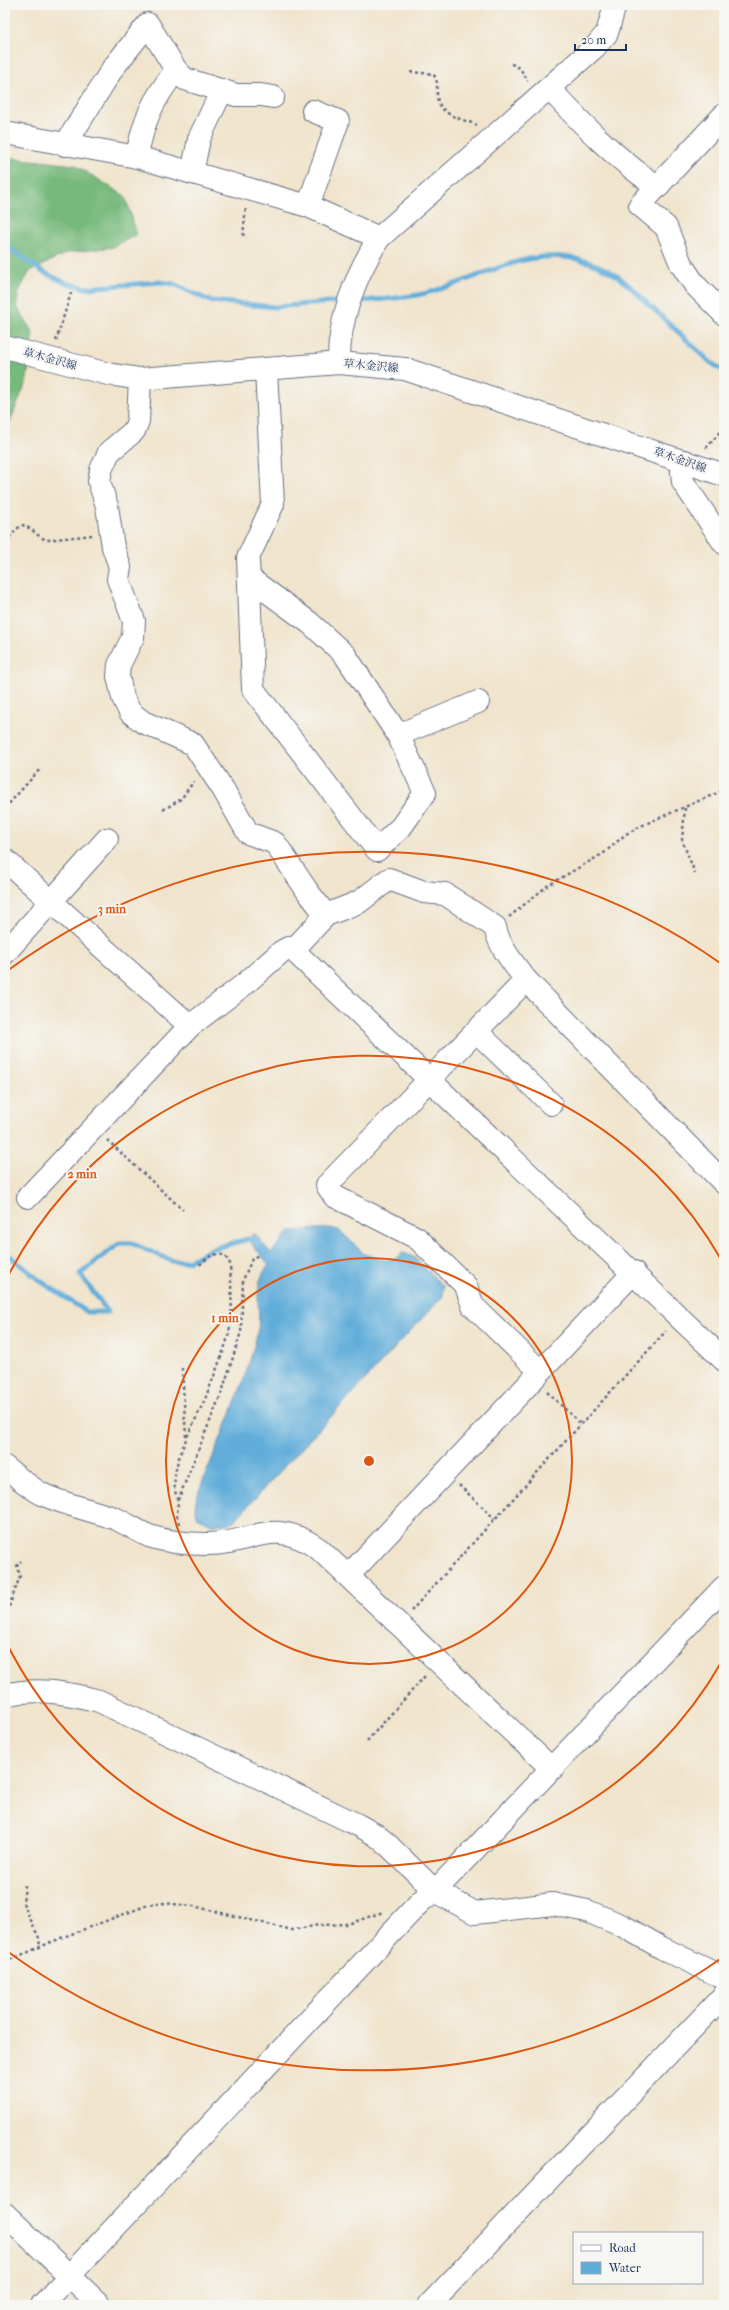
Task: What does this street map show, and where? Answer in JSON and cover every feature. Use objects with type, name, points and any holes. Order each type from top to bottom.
[{"type":"street","points":[[339,363],[339,340],[350,302],[365,259],[380,238],[595,47],[607,33],[615,5]]},
{"type":"street","points":[[66,145],[113,68],[148,24],[176,70],[185,79],[236,95],[261,95],[273,97]]},
{"type":"street","points":[[137,157],[145,123],[154,100],[176,70]]},
{"type":"street","points":[[192,173],[199,139],[222,90]]},
{"type":"street","points":[[543,93],[642,176],[658,187]]},
{"type":"street","points":[[308,206],[338,121],[313,111]]},
{"type":"street","points":[[724,115],[640,205],[666,227],[681,264],[695,285],[724,314]]},
{"type":"street","points":[[5,133],[137,157],[308,206],[380,238]]},
{"type":"street","name":"草木金沢線","points":[[7,351],[50,359],[108,374],[140,379],[339,363],[405,369],[724,475]]},
{"type":"street","points":[[249,578],[310,623],[345,655],[398,735],[425,793],[401,827],[377,850],[253,689],[248,558],[273,504],[266,370]]},
{"type":"street","points":[[140,379],[138,421],[134,431],[109,452],[101,470],[100,482],[107,506],[110,533],[120,567],[118,579],[134,621],[133,637],[119,665],[118,676],[123,698],[130,712],[143,722],[193,744],[248,833],[275,843],[308,892],[326,915]]},
{"type":"street","points":[[691,463],[682,472],[683,482],[724,542]]},
{"type":"street","points":[[398,735],[478,702]]},
{"type":"street","points":[[5,953],[52,902],[106,839]]},
{"type":"street","points":[[5,860],[190,1026]]},
{"type":"street","points":[[293,950],[326,915],[359,902],[389,879],[424,892],[445,894],[495,927],[495,930],[509,956],[526,980],[724,1184]]},
{"type":"street","points":[[28,1198],[190,1026],[246,983],[281,952],[288,948],[293,950],[430,1079],[634,1272],[724,1360]]},
{"type":"street","points":[[526,980],[327,1185],[334,1196],[417,1238],[466,1286],[473,1306],[537,1375]]},
{"type":"street","points":[[476,1031],[551,1104]]},
{"type":"street","points":[[348,1576],[634,1272]]},
{"type":"street","points":[[5,1467],[42,1494],[120,1520],[149,1536],[186,1543],[208,1544],[263,1533],[286,1533],[304,1538],[314,1545],[348,1576],[552,1769]]},
{"type":"street","points":[[42,2305],[421,1901],[435,1891],[724,1587]]},
{"type":"street","points":[[5,1695],[34,1691],[68,1692],[99,1701],[376,1835],[435,1891],[475,1913],[553,1904],[587,1911],[623,1926],[662,1948],[724,1978]]},
{"type":"street","points":[[430,2305],[724,1995]]},
{"type":"street","points":[[5,2214],[100,2305]]},
{"type":"path","points":[[511,64],[517,65],[543,93]]},
{"type":"path","points":[[410,72],[433,74],[437,83],[439,103],[451,116],[474,124],[496,136]]},
{"type":"path","points":[[242,236],[247,189]]},
{"type":"path","points":[[50,359],[71,293]]},
{"type":"path","points":[[691,463],[724,428]]},
{"type":"path","points":[[5,542],[21,526],[25,526],[41,538],[47,540],[110,533]]},
{"type":"path","points":[[163,810],[181,799],[187,790],[208,767]]},
{"type":"path","points":[[5,808],[41,768]]},
{"type":"path","points":[[495,930],[518,908],[529,902],[547,886],[604,853],[626,834],[643,825],[724,790]]},
{"type":"path","points":[[685,808],[682,840],[695,873]]},
{"type":"path","points":[[94,1127],[183,1210]]},
{"type":"path","points":[[186,1543],[177,1516],[178,1500],[174,1484],[176,1469],[186,1438],[207,1394],[230,1324],[230,1264],[228,1258],[222,1254],[214,1254],[208,1256],[198,1267]]},
{"type":"path","points":[[178,1500],[223,1390],[241,1332],[243,1280],[252,1259],[258,1254]]},
{"type":"path","points":[[399,1625],[679,1316]]},
{"type":"path","points":[[182,1368],[186,1438]]},
{"type":"path","points":[[537,1375],[581,1424]]},
{"type":"path","points":[[445,1472],[496,1519]]},
{"type":"path","points":[[5,1618],[20,1576],[17,1566],[21,1560]]},
{"type":"path","points":[[367,1740],[438,1662]]},
{"type":"path","points":[[25,1885],[23,1903],[39,1938],[40,1947]]},
{"type":"path","points":[[5,1962],[148,1905],[163,1903],[221,1912],[292,1930],[318,1925],[348,1924],[384,1911]]},
{"type":"green space","points":[[5,157],[75,165],[125,196],[137,234],[113,247],[67,253],[30,271],[19,291],[17,307],[33,333],[27,380],[5,434]]},
{"type":"water","points":[[330,1228],[339,1230],[364,1254],[384,1260],[397,1258],[403,1253],[414,1257],[443,1286],[443,1296],[232,1523],[214,1525],[198,1518],[195,1507],[197,1496],[238,1396],[252,1355],[257,1335],[259,1317],[258,1290],[263,1273],[269,1265],[248,1239],[254,1233],[271,1253],[290,1231]]},
{"type":"waterway","points":[[5,245],[43,272],[66,283],[86,288],[160,282],[174,284],[210,301],[275,307],[344,301]]},
{"type":"waterway","points":[[356,301],[414,296],[447,287],[516,262],[539,257],[563,257],[588,262],[619,277],[710,362],[724,371]]},
{"type":"waterway","points":[[5,1252],[39,1280],[87,1312],[108,1312],[80,1274],[120,1243],[131,1243],[172,1261],[189,1261],[211,1249],[248,1239]]}]
